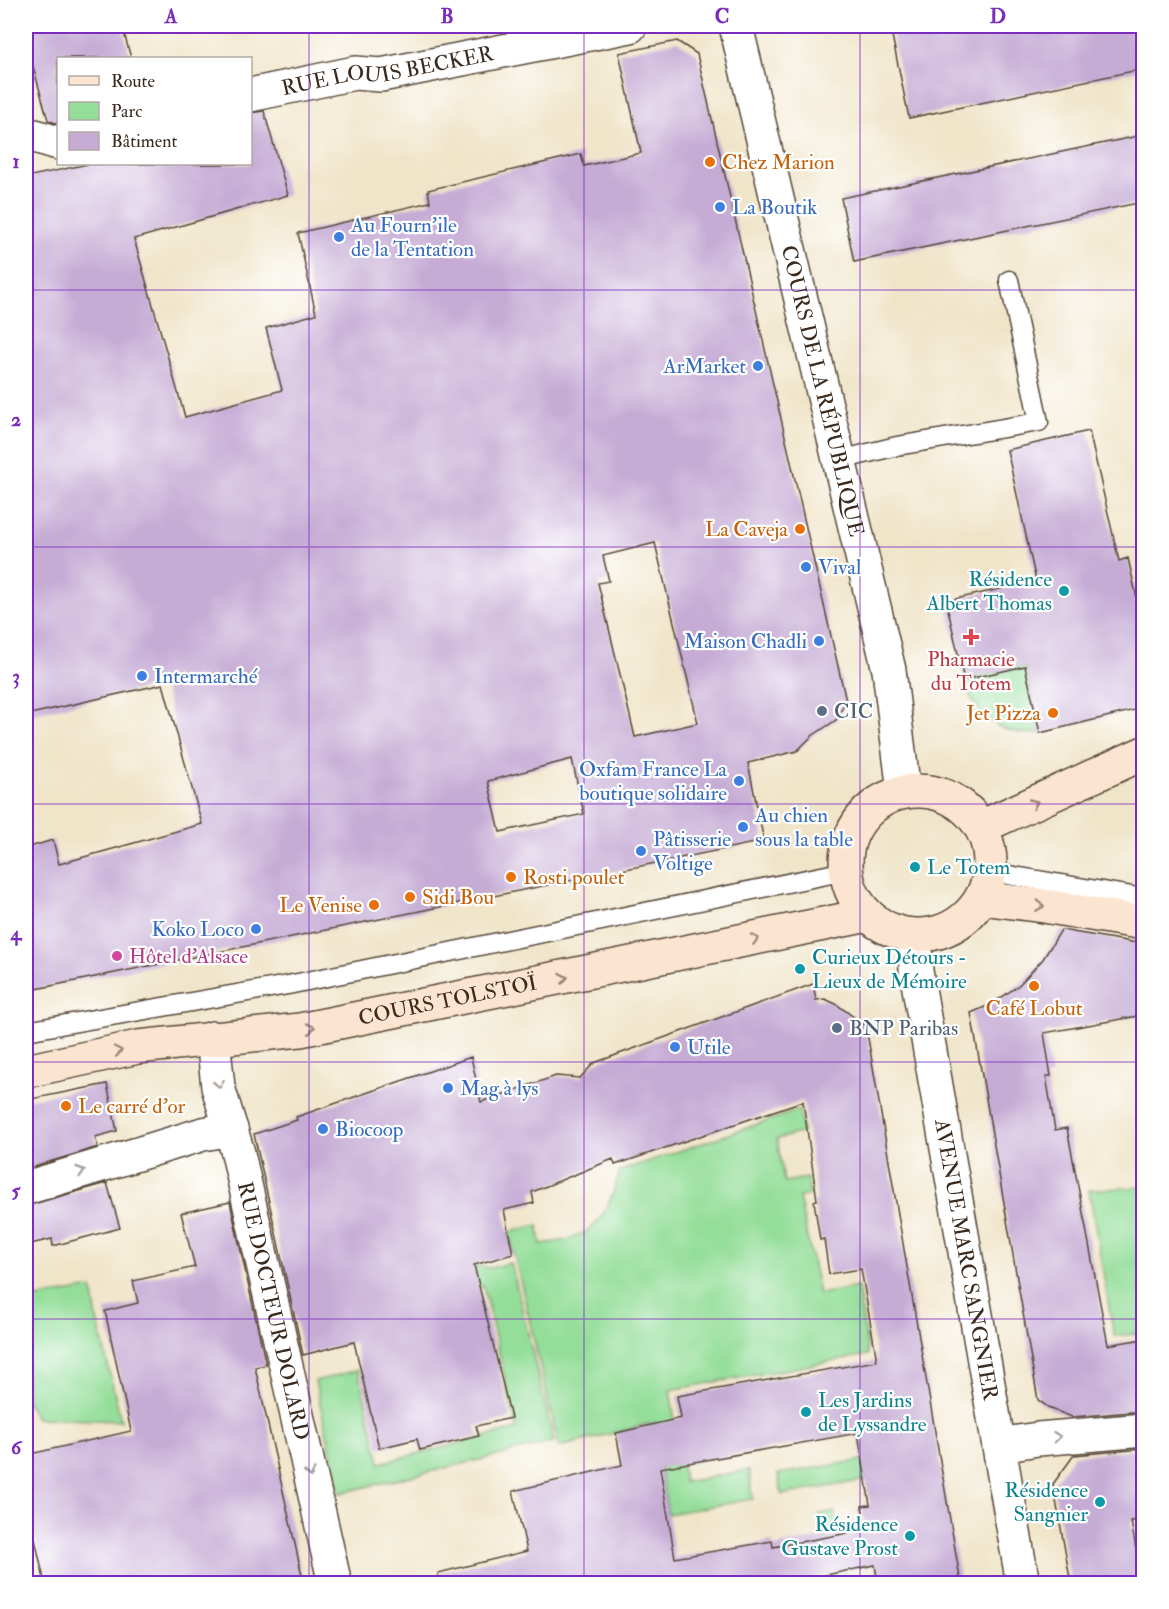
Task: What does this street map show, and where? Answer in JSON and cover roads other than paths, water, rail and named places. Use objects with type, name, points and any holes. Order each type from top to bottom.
[{"type":"main road","points":[[981,827],[1143,753]]},
{"type":"main road","points":[[922,791],[940,794],[963,807],[981,827],[988,841],[991,856],[986,885],[970,914],[954,926],[935,934],[915,936],[898,933],[882,926],[868,915],[854,895],[846,871],[849,841],[864,814],[876,804],[904,792],[922,791]]},
{"type":"main road","points":[[986,885],[1044,906],[1143,923]]},
{"type":"main road","name":"COURS TOLSTOÏ","points":[[26,1071],[138,1047],[300,1030],[868,915]]},
{"type":"street","name":"RUE LOUIS BECKER","points":[[252,95],[355,74],[381,75],[630,26]]},
{"type":"street","name":"COURS DE LA RÉPUBLIQUE","points":[[736,26],[889,670],[904,792]]},
{"type":"street","points":[[26,138],[35,136],[57,143]]},
{"type":"street","name":"AVENUE MARC SANGNIER","points":[[915,936],[916,971],[1023,1584]]},
{"type":"street","name":"RUE DOCTEUR DOLARD","points":[[213,1038],[218,1087],[238,1153],[335,1584]]},
{"type":"street","points":[[26,1188],[203,1134],[231,1129]]},
{"type":"street","points":[[999,1445],[1038,1439],[1143,1430]]},
{"type":"lane","points":[[840,460],[897,446],[1040,422],[1009,280]]},
{"type":"lane","points":[[26,1031],[288,985],[846,871]]},
{"type":"lane","points":[[986,885],[1143,898]]},
{"type":"place","name":"Chez Marion","points":[[710,162]]},
{"type":"place","name":"La Boutik","points":[[720,207]]},
{"type":"place","name":"Au Fourn'ile de la Tentation","points":[[339,237]]},
{"type":"place","name":"ArMarket","points":[[758,366]]},
{"type":"place","name":"La Caveja","points":[[800,529]]},
{"type":"place","name":"Vival","points":[[806,567]]},
{"type":"place","name":"Résidence Albert Thomas","points":[[1064,591]]},
{"type":"place","name":"Pharmacie du Totem","points":[[971,637]]},
{"type":"place","name":"Maison Chadli","points":[[819,641]]},
{"type":"place","name":"Intermarché","points":[[142,676]]},
{"type":"place","name":"CIC","points":[[822,711]]},
{"type":"place","name":"Jet Pizza","points":[[1053,713]]},
{"type":"place","name":"Oxfam France La boutique solidaire","points":[[739,781]]},
{"type":"place","name":"Au chien sous la table","points":[[743,827]]},
{"type":"place","name":"Pâtisserie Voltige","points":[[641,851]]},
{"type":"place","name":"Le Totem","points":[[915,867]]},
{"type":"place","name":"Rosti poulet","points":[[511,877]]},
{"type":"place","name":"Sidi Bou","points":[[410,897]]},
{"type":"place","name":"Le Venise","points":[[374,905]]},
{"type":"place","name":"Koko Loco","points":[[256,929]]},
{"type":"place","name":"Hôtel d'Alsace","points":[[117,956]]},
{"type":"place","name":"Curieux Détours - Lieux de Mémoire","points":[[800,969]]},
{"type":"place","name":"Café Lobut","points":[[1034,986]]},
{"type":"place","name":"BNP Paribas","points":[[837,1028]]},
{"type":"place","name":"Utile","points":[[675,1047]]},
{"type":"place","name":"Mag à lys","points":[[448,1088]]},
{"type":"place","name":"Le carré d'or","points":[[66,1106]]},
{"type":"place","name":"Biocoop","points":[[323,1129]]},
{"type":"place","name":"Les Jardins de Lyssandre","points":[[806,1412]]},
{"type":"place","name":"Résidence Sangnier","points":[[1100,1502]]},
{"type":"place","name":"Résidence Gustave Prost","points":[[910,1536]]}]
